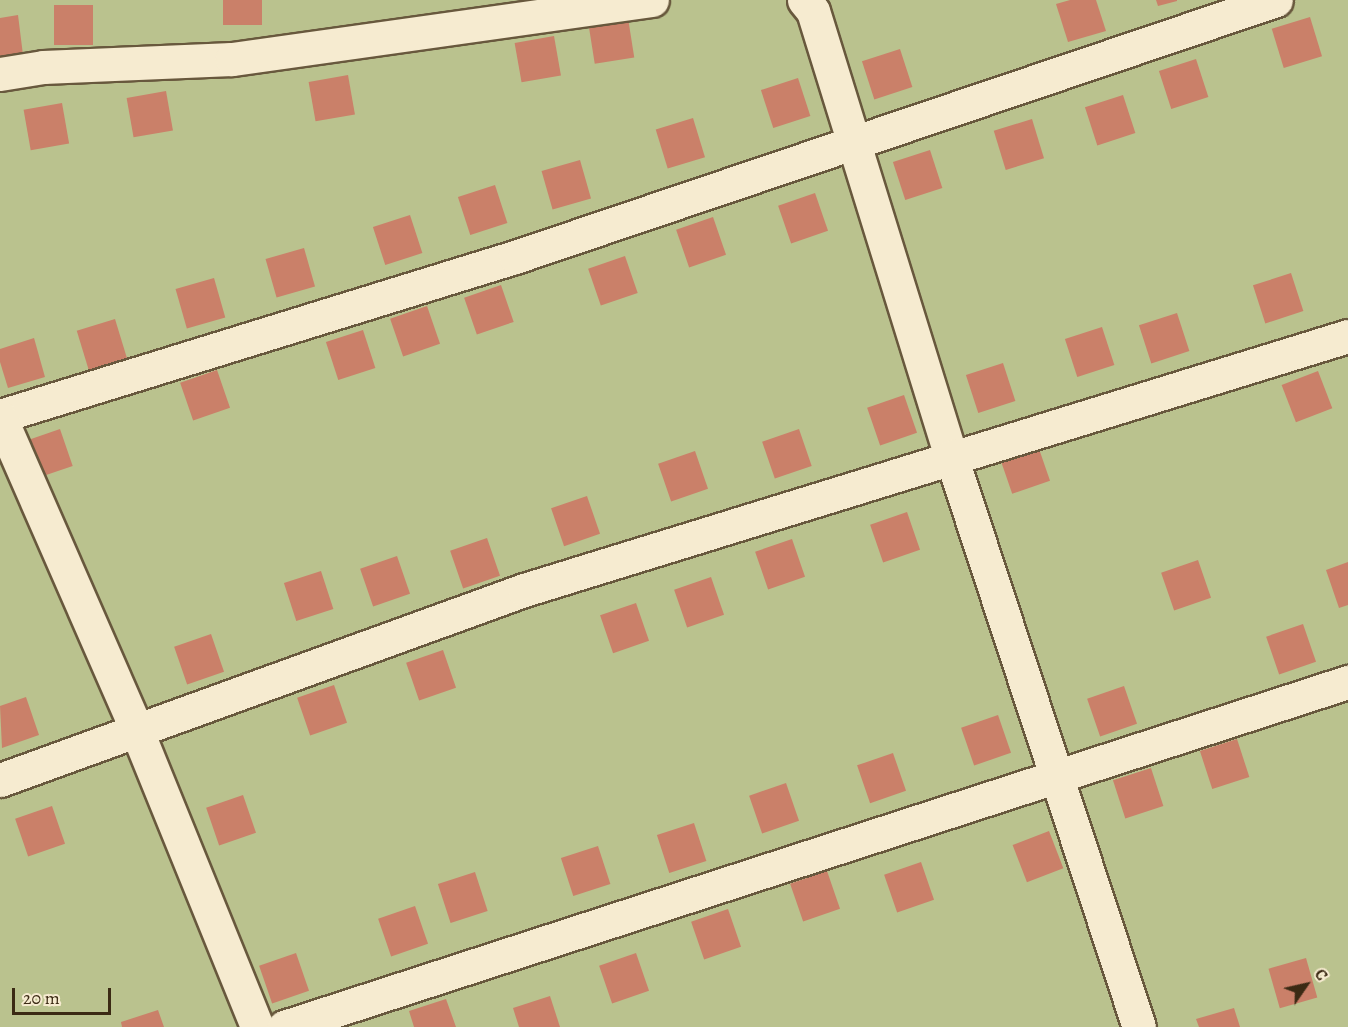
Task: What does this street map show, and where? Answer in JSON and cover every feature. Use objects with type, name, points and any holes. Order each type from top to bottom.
[{"type":"lane","points":[[0,74],[43,67],[232,59],[652,0]]},
{"type":"lane","points":[[804,0],[813,11],[951,456],[1139,1027]]},
{"type":"lane","points":[[257,1027],[137,731],[0,416],[515,257],[1276,0]]},
{"type":"lane","points":[[0,780],[524,590],[951,456],[1348,336]]},
{"type":"lane","points":[[284,1027],[1348,682]]},
{"type":"green space","points":[[0,0],[1348,0],[1348,1027],[0,1027]]},
{"type":"building","points":[[223,0],[262,0],[262,25],[223,25]]},
{"type":"building","points":[[1070,0],[1096,0],[1106,31],[1068,42],[1056,4]]},
{"type":"building","points":[[1156,0],[1177,0],[1177,1],[1158,6]]},
{"type":"building","points":[[54,5],[93,5],[93,45],[54,45]]},
{"type":"building","points":[[18,15],[23,55],[0,58],[0,18]]},
{"type":"building","points":[[1310,17],[1322,56],[1284,68],[1272,29]]},
{"type":"building","points":[[628,18],[634,58],[595,64],[588,24]]},
{"type":"building","points":[[554,36],[561,75],[522,82],[515,43]]},
{"type":"building","points":[[900,49],[912,87],[874,99],[862,61]]},
{"type":"building","points":[[1196,59],[1208,97],[1171,109],[1159,71]]},
{"type":"building","points":[[348,75],[355,114],[316,121],[309,82]]},
{"type":"building","points":[[798,78],[810,116],[773,128],[761,90]]},
{"type":"building","points":[[166,91],[173,130],[134,137],[127,98]]},
{"type":"building","points":[[1123,95],[1135,133],[1097,145],[1085,107]]},
{"type":"building","points":[[62,103],[69,143],[31,150],[24,110]]},
{"type":"building","points":[[693,118],[705,157],[668,169],[656,129]]},
{"type":"building","points":[[1032,119],[1044,158],[1006,170],[994,131]]},
{"type":"building","points":[[930,150],[942,188],[905,200],[893,162]]},
{"type":"building","points":[[580,160],[591,198],[553,209],[542,171]]},
{"type":"building","points":[[495,185],[507,223],[470,235],[458,197]]},
{"type":"building","points":[[815,193],[828,231],[791,244],[778,206]]},
{"type":"building","points":[[410,215],[422,253],[385,265],[373,227]]},
{"type":"building","points":[[713,217],[726,255],[689,268],[676,230]]},
{"type":"building","points":[[304,248],[315,286],[277,297],[266,259]]},
{"type":"building","points":[[625,256],[638,293],[601,306],[588,269]]},
{"type":"building","points":[[1291,273],[1303,311],[1265,323],[1253,285]]},
{"type":"building","points":[[214,278],[225,317],[187,328],[176,289]]},
{"type":"building","points":[[501,285],[514,322],[477,335],[464,298]]},
{"type":"building","points":[[427,306],[440,344],[403,357],[390,319]]},
{"type":"building","points":[[1177,313],[1189,351],[1151,363],[1139,325]]},
{"type":"building","points":[[115,319],[127,358],[89,370],[77,331]]},
{"type":"building","points":[[1102,327],[1114,365],[1077,377],[1065,339]]},
{"type":"building","points":[[363,330],[375,368],[338,380],[326,342]]},
{"type":"building","points":[[34,338],[45,377],[8,388],[0,362],[0,349]]},
{"type":"building","points":[[1003,363],[1015,401],[978,413],[966,375]]},
{"type":"building","points":[[217,370],[230,408],[193,421],[180,383]]},
{"type":"building","points":[[1318,371],[1332,408],[1296,422],[1282,385]]},
{"type":"building","points":[[904,395],[917,433],[880,446],[867,408]]},
{"type":"building","points":[[60,429],[73,466],[36,479],[23,442]]},
{"type":"building","points":[[799,429],[812,466],[775,479],[762,442]]},
{"type":"building","points":[[1037,443],[1050,481],[1012,494],[999,456]]},
{"type":"building","points":[[695,451],[708,489],[671,502],[658,464]]},
{"type":"building","points":[[587,496],[600,534],[564,546],[551,508]]},
{"type":"building","points":[[907,512],[920,550],[883,563],[870,525]]},
{"type":"building","points":[[487,538],[500,576],[463,589],[450,551]]},
{"type":"building","points":[[792,539],[805,577],[768,590],[755,552]]},
{"type":"building","points":[[397,556],[410,594],[373,607],[360,569]]},
{"type":"building","points":[[1198,560],[1211,598],[1174,611],[1161,573]]},
{"type":"building","points":[[1348,562],[1348,605],[1339,608],[1326,570]]},
{"type":"building","points":[[321,571],[333,609],[296,621],[284,583]]},
{"type":"building","points":[[711,577],[724,615],[687,628],[674,590]]},
{"type":"building","points":[[636,603],[649,641],[613,653],[600,615]]},
{"type":"building","points":[[1303,624],[1316,662],[1279,675],[1266,637]]},
{"type":"building","points":[[211,634],[224,672],[187,685],[174,647]]},
{"type":"building","points":[[443,650],[456,688],[419,701],[406,663]]},
{"type":"building","points":[[334,685],[347,723],[310,736],[297,698]]},
{"type":"building","points":[[1124,686],[1137,724],[1100,737],[1087,699]]},
{"type":"building","points":[[26,697],[39,735],[2,748],[0,706]]},
{"type":"building","points":[[998,715],[1011,753],[974,766],[961,728]]},
{"type":"building","points":[[1237,739],[1249,777],[1212,789],[1200,751]]},
{"type":"building","points":[[893,753],[906,791],[870,803],[857,765]]},
{"type":"building","points":[[1151,768],[1163,806],[1125,818],[1113,780]]},
{"type":"building","points":[[786,783],[799,821],[762,834],[749,796]]},
{"type":"building","points":[[243,795],[256,833],[219,846],[206,808]]},
{"type":"building","points":[[52,806],[65,844],[28,857],[15,819]]},
{"type":"building","points":[[694,823],[706,861],[669,873],[657,835]]},
{"type":"building","points":[[1049,831],[1063,868],[1027,882],[1013,845]]},
{"type":"building","points":[[598,846],[610,884],[573,896],[561,858]]},
{"type":"building","points":[[921,862],[934,900],[897,913],[884,875]]},
{"type":"building","points":[[827,871],[840,909],[803,922],[790,884]]},
{"type":"building","points":[[475,872],[488,911],[451,923],[438,884]]},
{"type":"building","points":[[415,906],[428,944],[391,957],[378,919]]},
{"type":"building","points":[[728,909],[741,947],[704,960],[691,922]]},
{"type":"building","points":[[296,953],[309,991],[272,1004],[259,966]]},
{"type":"building","points":[[636,953],[649,991],[612,1004],[599,966]]},
{"type":"building","points":[[1306,958],[1317,997],[1280,1008],[1269,969]]},
{"type":"building","points":[[550,996],[560,1027],[519,1027],[513,1008]]},
{"type":"building","points":[[446,999],[456,1027],[414,1027],[409,1011]]},
{"type":"building","points":[[1234,1008],[1240,1027],[1199,1027],[1196,1019]]},
{"type":"building","points":[[158,1010],[164,1027],[122,1027],[121,1022]]}]
